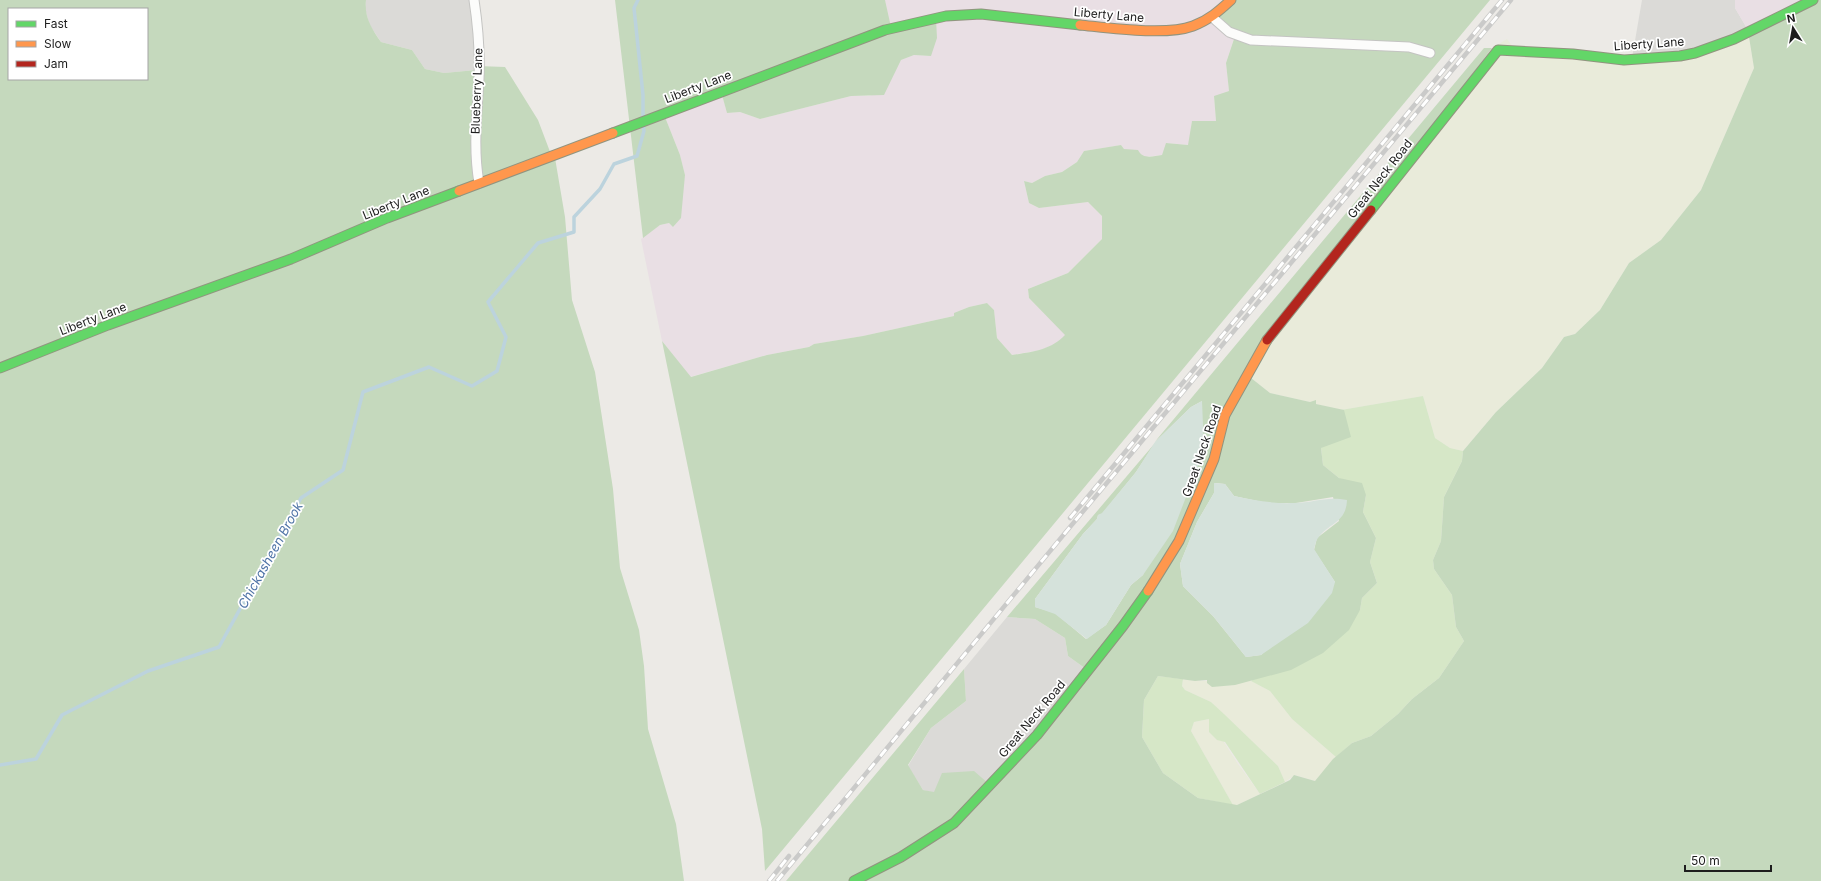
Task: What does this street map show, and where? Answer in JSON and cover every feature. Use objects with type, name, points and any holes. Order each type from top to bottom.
[{"type":"street","name":"Blueberry Lane","points":[[474,0],[478,30],[479,70],[475,145],[479,183]]},
{"type":"street","name":"Liberty Lane","points":[[0,368],[108,325],[291,259],[388,218],[885,30],[946,16],[981,14],[1143,30],[1180,29],[1193,26],[1212,17],[1231,0]]},
{"type":"street","name":"Liberty Lane","points":[[1498,50],[1573,54],[1624,60],[1680,56],[1695,53],[1734,39],[1814,0]]},
{"type":"street","points":[[1212,17],[1229,32],[1251,40],[1410,47],[1430,53]]},
{"type":"street","name":"Great Neck Road","points":[[854,881],[934,838],[954,823],[1037,735],[1123,626],[1154,583],[1179,541],[1209,471],[1225,415],[1266,341],[1498,50]]},
{"type":"shaded area","points":[[366,0],[474,0],[476,70],[444,73],[425,69],[412,50],[381,42],[369,24],[365,8]]},
{"type":"shaded area","points":[[879,0],[1230,0],[1235,36],[1226,63],[1229,91],[1214,97],[1216,121],[1192,121],[1189,145],[1167,143],[1162,155],[1144,157],[1124,149],[1121,145],[1084,151],[1077,162],[1062,172],[1045,176],[1032,183],[1024,181],[1029,203],[1039,208],[1088,202],[1102,216],[1102,239],[1068,273],[1028,289],[1029,298],[1066,335],[1058,343],[1041,350],[1012,355],[997,338],[994,310],[987,303],[969,307],[955,313],[954,316],[863,336],[814,344],[809,347],[767,355],[690,377],[662,341],[641,239],[660,225],[669,223],[674,227],[685,175],[680,155],[665,117],[722,94],[727,113],[740,112],[760,119],[851,96],[870,96],[888,84],[901,60],[914,55],[931,56],[891,27],[885,1]]},
{"type":"shaded area","points":[[1642,0],[1735,0],[1735,8],[1748,30],[1705,49],[1632,58]]},
{"type":"shaded area","points":[[1735,0],[1812,0],[1748,30],[1735,8]]},
{"type":"shaded area","points":[[1202,401],[1204,450],[1173,531],[1143,575],[1131,585],[1106,625],[1087,639],[1055,614],[1035,607],[1035,599],[1083,534],[1097,519],[1098,515],[1102,513],[1136,472],[1155,442],[1191,407]]},
{"type":"shaded area","points":[[1214,483],[1225,484],[1234,496],[1279,503],[1301,503],[1326,499],[1347,500],[1346,508],[1341,518],[1318,538],[1314,549],[1335,582],[1332,593],[1308,623],[1261,655],[1246,657],[1213,616],[1183,586],[1180,564],[1197,522],[1214,493]]},
{"type":"shaded area","points":[[1007,617],[1035,619],[1065,638],[1068,656],[1086,669],[989,784],[934,793],[923,790],[908,766],[931,728],[966,701],[964,669]]},
{"type":"green space","points":[[0,0],[366,0],[367,17],[381,42],[412,50],[425,69],[444,73],[476,70],[478,66],[505,67],[538,120],[552,157],[555,158],[565,217],[572,300],[595,372],[613,489],[620,568],[639,630],[644,666],[648,729],[676,824],[684,881],[0,881]]},
{"type":"green space","points":[[615,0],[885,0],[891,27],[936,19],[937,38],[931,56],[914,55],[901,60],[884,95],[851,96],[760,119],[740,112],[727,113],[722,95],[665,117],[680,155],[685,175],[681,218],[673,227],[669,223],[660,225],[643,238]]},
{"type":"green space","points":[[1230,0],[1490,0],[765,871],[762,829],[662,341],[691,377],[767,355],[809,347],[814,344],[863,336],[954,316],[954,313],[969,307],[987,303],[994,310],[997,338],[1012,355],[1041,350],[1054,344],[1065,335],[1029,298],[1028,289],[1068,273],[1102,239],[1102,216],[1088,202],[1039,208],[1029,203],[1024,181],[1032,183],[1045,176],[1062,172],[1077,162],[1084,151],[1121,145],[1124,149],[1138,150],[1145,156],[1162,155],[1166,143],[1188,145],[1192,121],[1216,121],[1214,96],[1229,91],[1226,63],[1235,36],[1215,20]]},
{"type":"green space","points":[[1812,0],[1821,0],[1821,881],[786,881],[964,669],[966,701],[931,728],[908,765],[923,790],[934,792],[942,773],[974,771],[989,784],[1086,669],[1068,656],[1065,638],[1035,619],[1007,617],[1155,443],[1136,472],[1102,514],[1098,515],[1097,519],[1083,534],[1035,599],[1035,607],[1055,613],[1086,639],[1106,625],[1131,585],[1143,575],[1202,401],[1191,407],[1155,442],[1484,48],[1492,48],[1246,374],[1270,393],[1310,402],[1316,400],[1316,404],[1344,410],[1351,437],[1321,448],[1323,465],[1339,478],[1362,483],[1366,495],[1363,512],[1376,538],[1370,562],[1377,583],[1362,598],[1360,610],[1349,630],[1323,653],[1291,670],[1235,685],[1212,687],[1207,683],[1207,680],[1195,681],[1158,676],[1144,700],[1142,737],[1163,773],[1198,798],[1237,805],[1290,780],[1294,775],[1315,781],[1333,759],[1352,743],[1371,736],[1398,714],[1412,699],[1439,678],[1464,641],[1456,627],[1452,595],[1434,569],[1433,560],[1441,541],[1444,497],[1462,461],[1463,451],[1496,412],[1542,368],[1564,337],[1575,334],[1600,310],[1629,263],[1661,240],[1701,190],[1754,68],[1749,37]],"holes":[[[1215,483],[1225,484],[1234,496],[1267,503],[1296,503],[1333,497],[1339,521],[1317,538],[1314,550],[1335,582],[1261,655],[1246,657],[1213,616],[1183,586],[1180,564],[1197,522],[1214,493]]]},
{"type":"green space","points":[[1749,37],[1754,68],[1701,190],[1661,240],[1629,263],[1600,310],[1575,334],[1564,337],[1542,368],[1496,412],[1463,451],[1450,448],[1435,438],[1423,396],[1341,410],[1316,404],[1316,401],[1310,402],[1270,393],[1246,374],[1492,48],[1507,39],[1516,51],[1645,58]]},
{"type":"green space","points":[[1423,396],[1435,438],[1450,448],[1463,451],[1462,461],[1444,497],[1441,541],[1433,560],[1434,569],[1452,595],[1456,627],[1464,641],[1439,678],[1412,699],[1398,714],[1371,736],[1352,743],[1336,757],[1292,719],[1270,691],[1251,681],[1360,610],[1362,598],[1377,583],[1370,562],[1376,538],[1363,512],[1366,495],[1339,478],[1323,465],[1321,448],[1341,410]]},
{"type":"green space","points":[[1158,676],[1183,679],[1182,686],[1185,690],[1211,702],[1278,766],[1285,782],[1260,794],[1225,742],[1217,740],[1209,732],[1209,719],[1194,722],[1191,731],[1233,805],[1198,798],[1163,773],[1142,737],[1144,700]]},
{"type":"green space","points":[[1183,679],[1195,681],[1251,681],[1270,691],[1292,719],[1336,757],[1315,781],[1295,775],[1285,782],[1278,766],[1211,702],[1185,690],[1182,686]]},
{"type":"green space","points":[[1209,719],[1238,764],[1260,794],[1237,805],[1233,805],[1191,731],[1194,722]]},
{"type":"waterway","name":"Chickasheen Brook","points":[[638,0],[634,8],[643,95],[643,118]]},
{"type":"waterway","name":"Chickasheen Brook","points":[[0,765],[36,759],[62,715],[148,671],[219,647],[301,498],[343,470],[363,392],[429,367],[472,386],[497,371],[506,337],[488,302],[538,243],[574,232],[574,217],[600,189],[614,164],[637,156],[644,131],[643,124]]},
{"type":"railway","points":[[1070,518],[1502,0]]},
{"type":"railway","points":[[777,881],[1070,527],[1511,0]]},
{"type":"railway","points":[[769,881],[789,856]]},
{"type":"traffic: fast","points":[[1371,210],[1498,50],[1573,54],[1624,60],[1680,56],[1695,53],[1734,39],[1813,0]]},
{"type":"traffic: fast","points":[[613,133],[885,30],[946,16],[981,14],[1080,25]]},
{"type":"traffic: fast","points":[[0,368],[108,325],[291,259],[387,218],[459,191]]},
{"type":"traffic: fast","points":[[854,881],[901,857],[954,823],[1037,735],[1123,626],[1148,591]]},
{"type":"traffic: slow","points":[[1080,25],[1153,31],[1182,29],[1204,21],[1231,0]]},
{"type":"traffic: slow","points":[[459,191],[613,133]]},
{"type":"traffic: slow","points":[[1148,591],[1179,541],[1214,459],[1225,415],[1267,340]]},
{"type":"traffic: jam","points":[[1267,340],[1371,210]]}]
